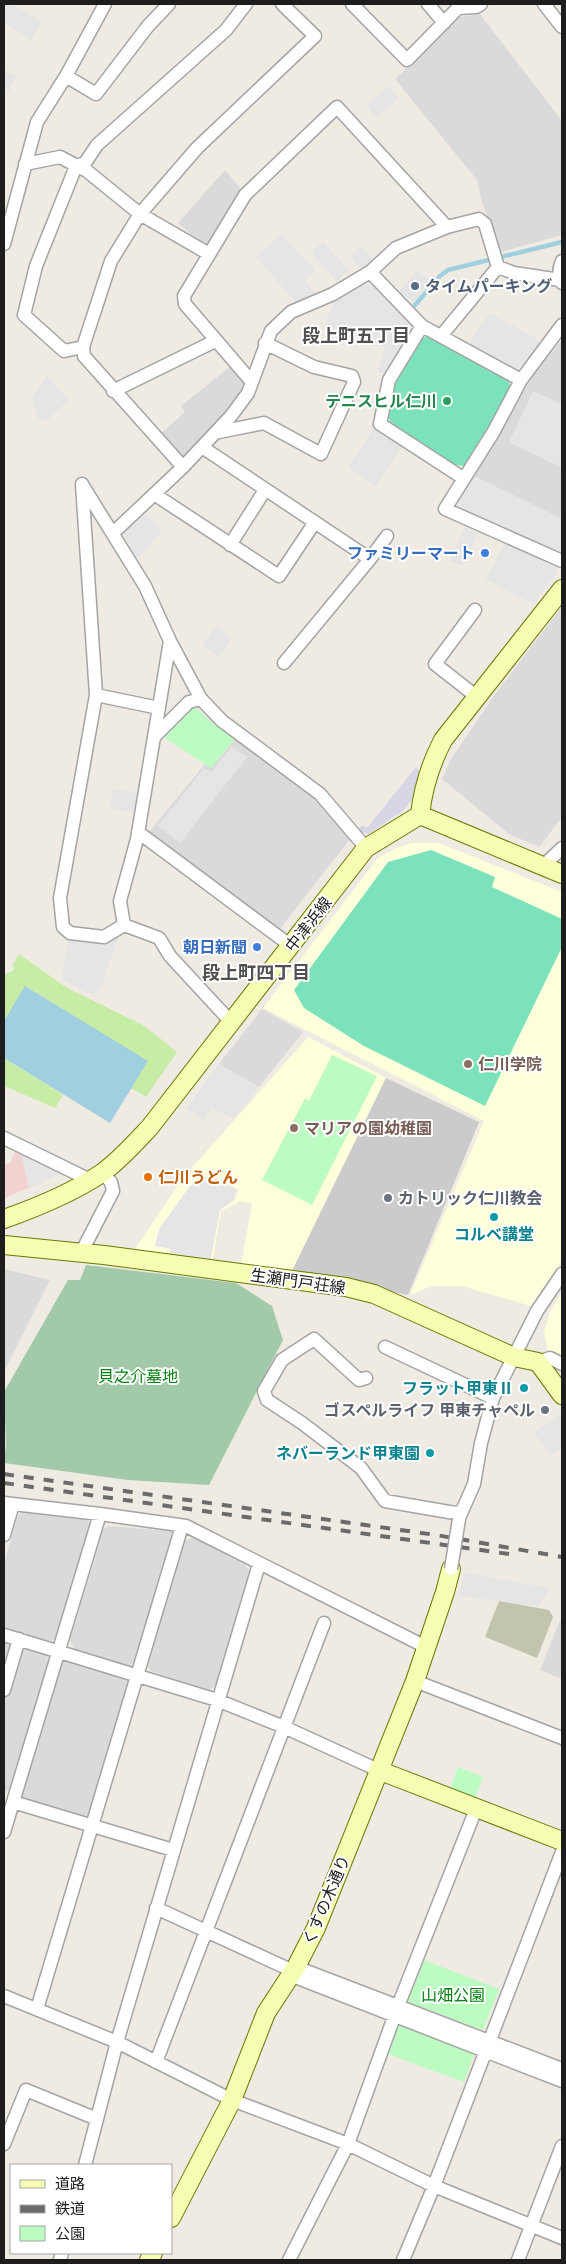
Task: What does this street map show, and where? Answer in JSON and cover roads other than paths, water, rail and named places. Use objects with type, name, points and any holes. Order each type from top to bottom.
[{"type":"street","points":[[4,244],[37,122],[66,76],[105,4]]},
{"type":"street","points":[[66,76],[96,94],[148,26],[169,4]]},
{"type":"street","points":[[83,347],[64,351],[24,315],[36,266],[76,166],[84,163],[97,145],[226,30],[246,4]]},
{"type":"street","points":[[183,467],[113,391],[84,356],[83,347],[111,262],[140,214],[197,148],[315,36],[282,4]]},
{"type":"street","points":[[352,4],[407,60],[458,8],[476,8],[481,4]]},
{"type":"street","points":[[428,4],[444,23]]},
{"type":"street","points":[[544,4],[562,27]]},
{"type":"street","points":[[252,382],[185,304],[184,296],[245,195],[337,107],[447,227]]},
{"type":"street","points":[[25,164],[60,157],[87,170],[140,214],[209,254]]},
{"type":"street","points":[[113,533],[218,432],[248,393],[271,331],[291,312],[333,294],[370,272],[396,248],[447,227],[479,219],[484,224],[498,267]]},
{"type":"street","points":[[498,267],[514,273],[561,281],[559,268],[562,261]]},
{"type":"street","points":[[441,336],[498,267]]},
{"type":"street","points":[[370,272],[422,326],[521,380]]},
{"type":"street","points":[[562,325],[521,380],[494,431],[445,509],[562,561]]},
{"type":"street","points":[[422,326],[389,380],[380,424],[463,478]]},
{"type":"street","points":[[113,391],[215,341]]},
{"type":"street","points":[[218,432],[264,422],[321,454],[354,382],[352,376],[314,367],[265,343]]},
{"type":"street","points":[[202,447],[370,559]]},
{"type":"street","points":[[124,925],[104,937],[70,933],[63,927],[60,898],[96,696],[82,484],[145,586],[170,641],[202,699],[222,721],[320,794],[366,848]]},
{"type":"street","points":[[230,545],[265,490]]},
{"type":"street","points":[[154,494],[279,576],[314,522]]},
{"type":"street","points":[[284,663],[387,536]]},
{"type":"street","points":[[562,589],[443,740],[429,767],[422,789],[420,815],[562,874]]},
{"type":"street","points":[[475,610],[435,664],[477,697]]},
{"type":"street","points":[[124,925],[120,901],[138,832],[170,641]]},
{"type":"street","points":[[96,696],[159,708]]},
{"type":"street","points":[[155,736],[190,702],[202,699]]},
{"type":"street","name":"中津浜線","points":[[4,1219],[40,1206],[96,1176],[118,1160],[150,1127],[366,848],[420,815]]},
{"type":"street","points":[[138,832],[291,946]]},
{"type":"street","points":[[543,866],[562,848]]},
{"type":"street","points":[[124,925],[159,938],[170,956],[231,1022]]},
{"type":"street","points":[[4,1138],[110,1182],[113,1191],[81,1253]]},
{"type":"street","name":"生瀬門戸荘線","points":[[4,1245],[346,1287],[374,1294],[514,1357],[538,1362]]},
{"type":"street","points":[[451,1569],[460,1516],[474,1484],[481,1443],[493,1398],[538,1311],[562,1274]]},
{"type":"street","points":[[366,1378],[359,1380],[314,1340],[282,1360],[264,1392],[267,1400],[302,1423],[361,1468],[386,1501],[455,1513],[460,1516]]},
{"type":"street","points":[[385,1347],[493,1398]]},
{"type":"street","points":[[562,1364],[550,1358],[538,1362],[562,1395]]},
{"type":"street","points":[[4,1535],[8,1503],[182,1526],[426,1647]]},
{"type":"street","points":[[4,1832],[10,1799],[58,1652],[100,1514]]},
{"type":"street","points":[[37,2009],[139,1676],[182,1526]]},
{"type":"street","points":[[85,2164],[117,2042],[217,1700],[259,1564]]},
{"type":"street","name":"くすの木通り","points":[[172,2216],[232,2100],[266,2012],[293,1971],[316,1928],[415,1681],[451,1569]]},
{"type":"street","points":[[156,2062],[324,1622]]},
{"type":"street","points":[[4,1634],[217,1700],[284,1727],[378,1770],[562,1842]]},
{"type":"street","points":[[4,1690],[19,1640]]},
{"type":"street","points":[[415,1681],[562,1738]]},
{"type":"street","points":[[10,1799],[173,1850]]},
{"type":"street","points":[[289,2260],[348,2144],[396,2011],[476,1808]]},
{"type":"street","points":[[403,2260],[434,2186],[562,1852]]},
{"type":"street","points":[[156,1908],[293,1971],[488,2046],[562,2069]]},
{"type":"street","points":[[4,1996],[117,2042],[232,2100],[348,2144],[434,2186],[562,2238]]},
{"type":"street","points":[[488,2046],[562,2081]]},
{"type":"street","points":[[4,2144],[26,2090],[97,2119]]},
{"type":"street","points":[[518,2260],[562,2146]]},
{"type":"water","points":[[25,986],[148,1061],[110,1123],[4,1058],[4,1021]]},
{"type":"waterway","points":[[415,305],[440,276],[448,270],[562,242]]},
{"type":"railway","points":[[4,1474],[436,1535],[562,1557]]},
{"type":"railway","points":[[4,1483],[516,1555]]},
{"type":"place","name":"タイムパーキング","points":[[415,286]]},
{"type":"place","name":"テニスヒル仁川","points":[[447,401]]},
{"type":"place","name":"ファミリーマート","points":[[485,553]]},
{"type":"place","name":"朝日新聞","points":[[257,947]]},
{"type":"place","name":"仁川学院","points":[[468,1064]]},
{"type":"place","name":"マリアの園幼稚園","points":[[294,1128]]},
{"type":"place","name":"仁川うどん","points":[[148,1177]]},
{"type":"place","name":"カトリック仁川教会","points":[[388,1198]]},
{"type":"place","name":"コルベ講堂","points":[[494,1217]]},
{"type":"place","name":"フラット甲東Ⅱ","points":[[524,1388]]},
{"type":"place","name":"ゴスペルライフ 甲東チャペル","points":[[545,1410]]},
{"type":"place","name":"ネバーランド甲東園","points":[[430,1453]]},
{"type":"district","name":"段上町五丁目","points":[[356,336]]},
{"type":"district","name":"段上町四丁目","points":[[256,973]]},
{"type":"park label","name":"貝之介墓地","points":[[138,1376]]},
{"type":"park label","name":"山畑公園","points":[[453,1995]]}]
